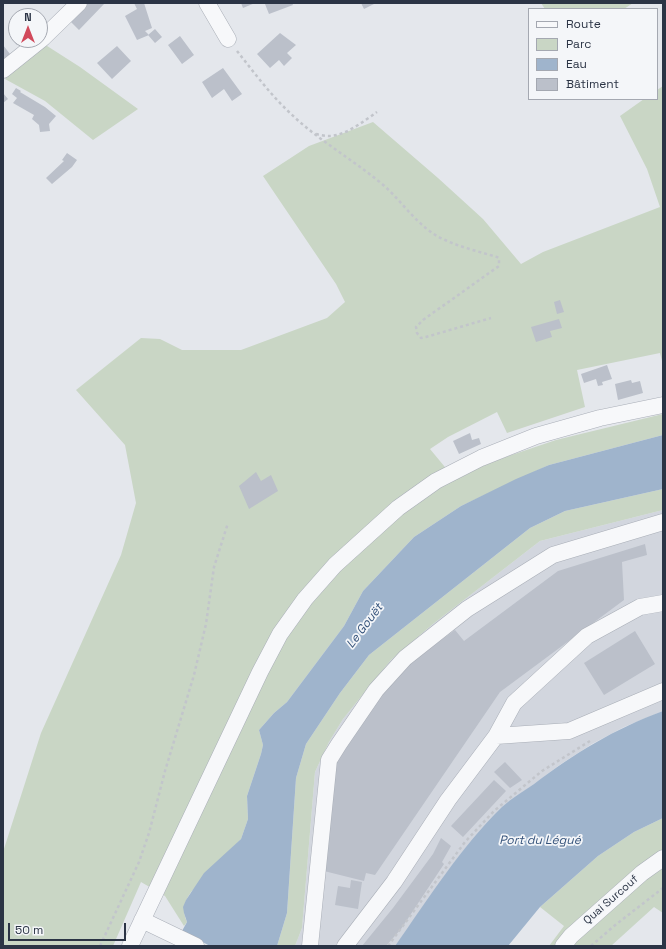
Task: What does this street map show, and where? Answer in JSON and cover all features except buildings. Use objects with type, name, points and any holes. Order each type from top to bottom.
[{"type":"street","points":[[3,70],[43,38],[79,3]]},
{"type":"street","points":[[207,3],[228,39]]},
{"type":"street","points":[[130,946],[260,672],[280,634],[305,599],[335,565],[398,508],[436,482],[481,458],[536,436],[600,418],[663,405]]},
{"type":"street","points":[[310,946],[329,760],[376,690],[405,658],[467,609],[553,555],[663,522]]},
{"type":"street","points":[[345,946],[394,882],[448,800],[496,736],[514,703],[587,636],[640,607],[663,603]]},
{"type":"street","points":[[496,736],[569,731],[663,691]]},
{"type":"street","name":"Quai Surcouf","points":[[563,946],[571,936],[642,873],[663,858]]},
{"type":"street","points":[[142,920],[196,946]]},
{"type":"path","points":[[228,39],[271,94],[289,112],[328,145],[359,165],[383,185],[421,225],[451,243],[497,256],[499,258],[499,266],[423,320],[416,327],[417,333],[421,338],[491,318]]},
{"type":"path","points":[[316,134],[329,136],[340,134],[358,125],[377,112]]},
{"type":"path","points":[[100,946],[139,862],[149,833],[165,771],[194,675],[206,624],[214,567],[228,522]]},
{"type":"path","points":[[388,946],[466,842],[494,811],[542,771],[595,737]]},
{"type":"path","points":[[591,946],[663,888]]},
{"type":"shaded area","points":[[663,510],[663,711],[624,727],[592,744],[561,764],[503,807],[459,856],[395,946],[295,946],[302,928],[315,772],[329,742],[343,719],[391,660],[433,624],[540,541]]},
{"type":"green space","points":[[541,3],[633,3],[626,8],[544,8]]},
{"type":"green space","points":[[48,47],[80,67],[138,109],[93,140],[45,101],[5,79],[40,48],[48,48]]},
{"type":"green space","points":[[663,86],[663,365],[660,353],[577,370],[585,407],[507,433],[497,412],[448,437],[430,449],[454,478],[473,468],[556,440],[663,414],[663,435],[549,465],[461,506],[414,537],[363,591],[344,626],[287,702],[274,713],[259,730],[263,745],[247,796],[248,819],[241,839],[191,892],[184,907],[187,922],[184,926],[165,896],[141,882],[113,946],[3,946],[3,852],[41,733],[121,555],[136,503],[125,445],[76,390],[141,338],[160,339],[182,350],[241,350],[327,318],[345,302],[336,284],[263,176],[309,146],[373,122],[483,219],[521,264],[543,252],[660,207],[647,169],[620,116],[643,100],[658,100],[658,89]]},
{"type":"green space","points":[[663,489],[663,510],[540,541],[433,624],[391,660],[343,719],[329,742],[315,772],[302,928],[295,946],[277,946],[287,913],[296,778],[306,744],[340,693],[369,655],[530,528],[565,511]]},
{"type":"green space","points":[[663,818],[663,913],[654,907],[611,946],[549,946],[564,926],[540,907],[598,856],[634,832]]},
{"type":"water","name":"Le Gouët","points":[[663,435],[663,489],[565,511],[530,528],[369,655],[340,693],[306,744],[296,778],[287,913],[277,946],[210,946],[182,931],[187,922],[183,907],[186,900],[204,873],[241,839],[248,819],[247,796],[263,745],[259,730],[274,713],[287,702],[344,626],[363,591],[414,537],[461,506],[516,479],[549,465]]},
{"type":"water","name":"Port du Légué","points":[[663,711],[663,818],[634,832],[598,856],[540,907],[508,946],[395,946],[472,839],[502,807],[580,752],[611,734]]}]
